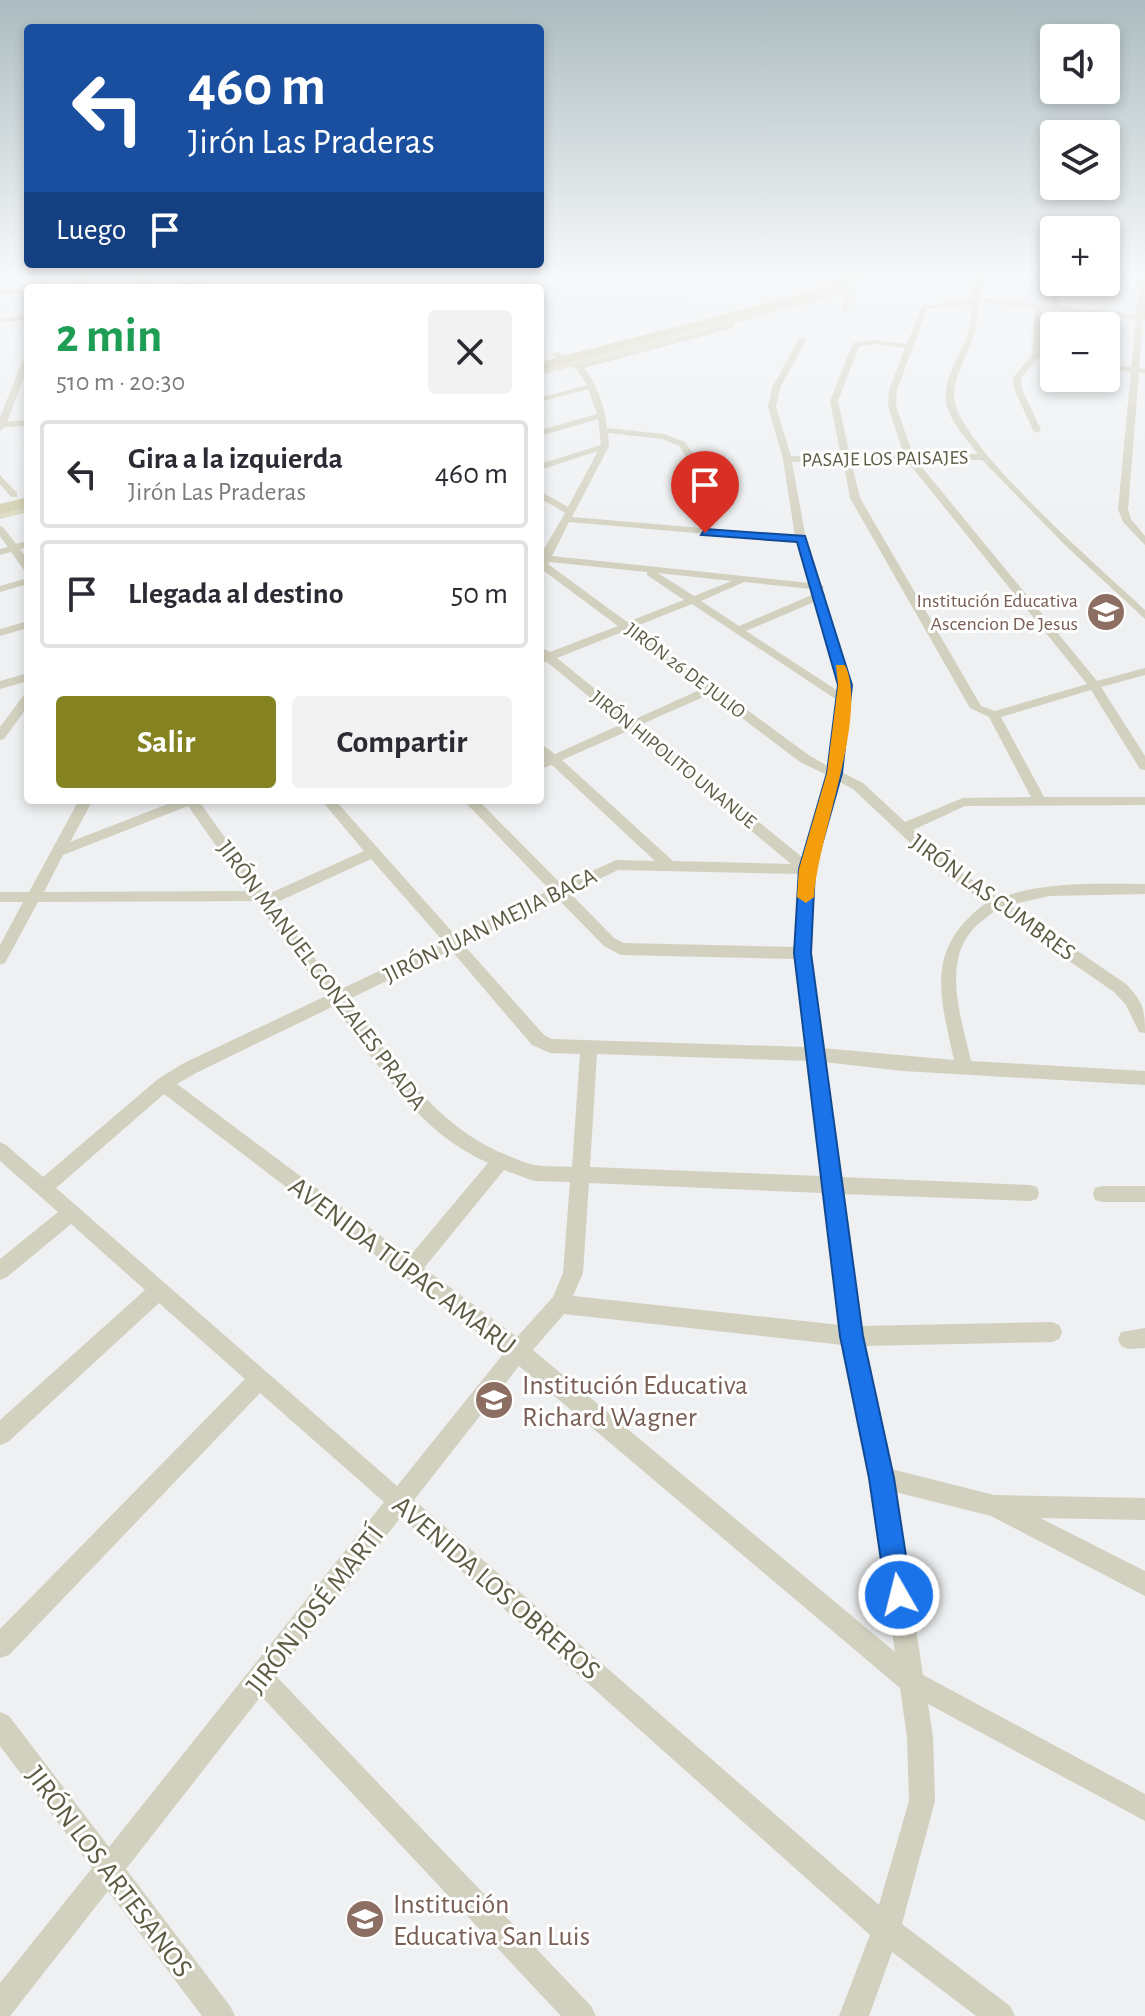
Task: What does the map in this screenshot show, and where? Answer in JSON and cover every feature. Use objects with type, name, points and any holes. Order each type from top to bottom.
[{"type":"main road","points":[[0,512],[20,499]]},
{"type":"street","points":[[21,370],[0,426],[24,423]]},
{"type":"street","points":[[544,559],[605,446],[602,415],[592,386],[577,370]]},
{"type":"street","points":[[786,370],[776,388],[772,407],[787,459],[801,539],[820,591],[845,685],[834,773],[807,869],[802,953],[812,1054],[851,1336],[882,1478],[920,1737],[922,1801],[886,1930],[854,2016]]},
{"type":"street","points":[[846,370],[834,401],[855,498],[976,708],[990,714],[1040,802]]},
{"type":"street","points":[[900,370],[893,390],[892,406],[910,459],[1095,687],[1145,766]]},
{"type":"street","points":[[957,370],[950,390],[951,406],[983,457],[1145,616]]},
{"type":"street","points":[[1024,370],[1017,378],[1018,389],[1037,430]]},
{"type":"street","points":[[1140,371],[1123,509],[1126,520],[1145,542]]},
{"type":"street","points":[[13,385],[24,384]]},
{"type":"street","points":[[544,399],[592,386]]},
{"type":"street","points":[[544,432],[602,415]]},
{"type":"street","points":[[603,430],[664,437],[682,444],[717,497]]},
{"type":"street","points":[[544,466],[605,446]]},
{"type":"street","name":"PASAJE LOS PAISAJES","points":[[787,459],[983,457]]},
{"type":"street","points":[[0,478],[20,499]]},
{"type":"street","points":[[544,497],[567,516],[801,539]]},
{"type":"street","points":[[0,529],[24,562]]},
{"type":"street","points":[[0,552],[24,545]]},
{"type":"street","points":[[544,563],[646,569],[820,591]]},
{"type":"street","name":"JIRÓN 26 DE JULIO","points":[[544,564],[805,759],[834,773]]},
{"type":"street","points":[[646,569],[843,699]]},
{"type":"street","points":[[544,656],[744,581]]},
{"type":"street","points":[[0,589],[24,582]]},
{"type":"street","points":[[738,630],[820,591]]},
{"type":"street","points":[[0,633],[24,625]]},
{"type":"street","name":"JIRÓN HIPOLITO UNANUE","points":[[544,657],[807,869]]},
{"type":"street","points":[[990,714],[1145,671]]},
{"type":"street","points":[[0,685],[24,678]]},
{"type":"street","points":[[670,867],[547,762],[712,689]]},
{"type":"street","points":[[0,736],[24,703]]},
{"type":"street","name":"JIRÓN LAS CUMBRES","points":[[834,773],[858,786],[943,866],[1120,988],[1132,1001],[1145,1027]]},
{"type":"street","points":[[902,829],[963,802],[1145,801]]},
{"type":"street","points":[[0,959],[84,804]]},
{"type":"street","points":[[58,852],[180,804]]},
{"type":"street","name":"JIRÓN MANUEL GONZALES PRADA","points":[[193,804],[261,899],[420,1107],[452,1137],[500,1162],[534,1173],[1030,1193]]},
{"type":"street","points":[[332,804],[538,1040],[561,1049],[812,1054],[1145,1078]]},
{"type":"street","points":[[474,804],[609,942],[621,949],[802,953]]},
{"type":"street","points":[[0,897],[261,899],[374,852]]},
{"type":"street","name":"JIRÓN JUAN MEJIA BACA","points":[[43,1188],[164,1084],[190,1068],[616,865],[807,869]]},
{"type":"street","points":[[964,1067],[948,985],[955,939],[965,925],[996,903],[1025,893],[1145,889]]},
{"type":"street","name":"JIRÓN JOSÉ MARTÍ","points":[[0,2006],[518,1351],[560,1304],[573,1273],[589,1050]]},
{"type":"street","name":"AVENIDA TÚPAC AMARU","points":[[164,1084],[518,1351],[912,1682],[1145,1808]]},
{"type":"street","name":"AVENIDA LOS OBREROS","points":[[0,1150],[886,1930],[1000,2016]]},
{"type":"street","points":[[410,1270],[500,1162]]},
{"type":"street","points":[[1102,1194],[1145,1194]]},
{"type":"street","points":[[0,1271],[71,1213]]},
{"type":"street","points":[[0,1434],[159,1290]]},
{"type":"street","points":[[560,1304],[851,1336],[1052,1332]]},
{"type":"street","points":[[0,1646],[260,1378]]},
{"type":"street","points":[[882,1478],[994,1506],[1145,1509]]},
{"type":"street","points":[[994,1506],[1145,1584]]},
{"type":"street","points":[[260,1677],[581,2016]]},
{"type":"street","name":"JIRÓN LOS ARTESANOS","points":[[0,1725],[220,2016]]},
{"type":"slow traffic","points":[[806,897],[807,869],[834,773],[845,685],[840,668]]},
{"type":"place","name":"Institución Educativa Ascencion De Jesus","points":[[1106,612]]},
{"type":"place","name":"Institución Educativa Richard Wagner","points":[[494,1400]]},
{"type":"place","name":"Institución Educativa San Luis","points":[[365,1919]]},
{"type":"route","points":[[705,533],[801,539],[819,587],[845,685],[834,773],[807,869],[802,953],[812,1054],[851,1336],[882,1478],[899,1595]]}]
